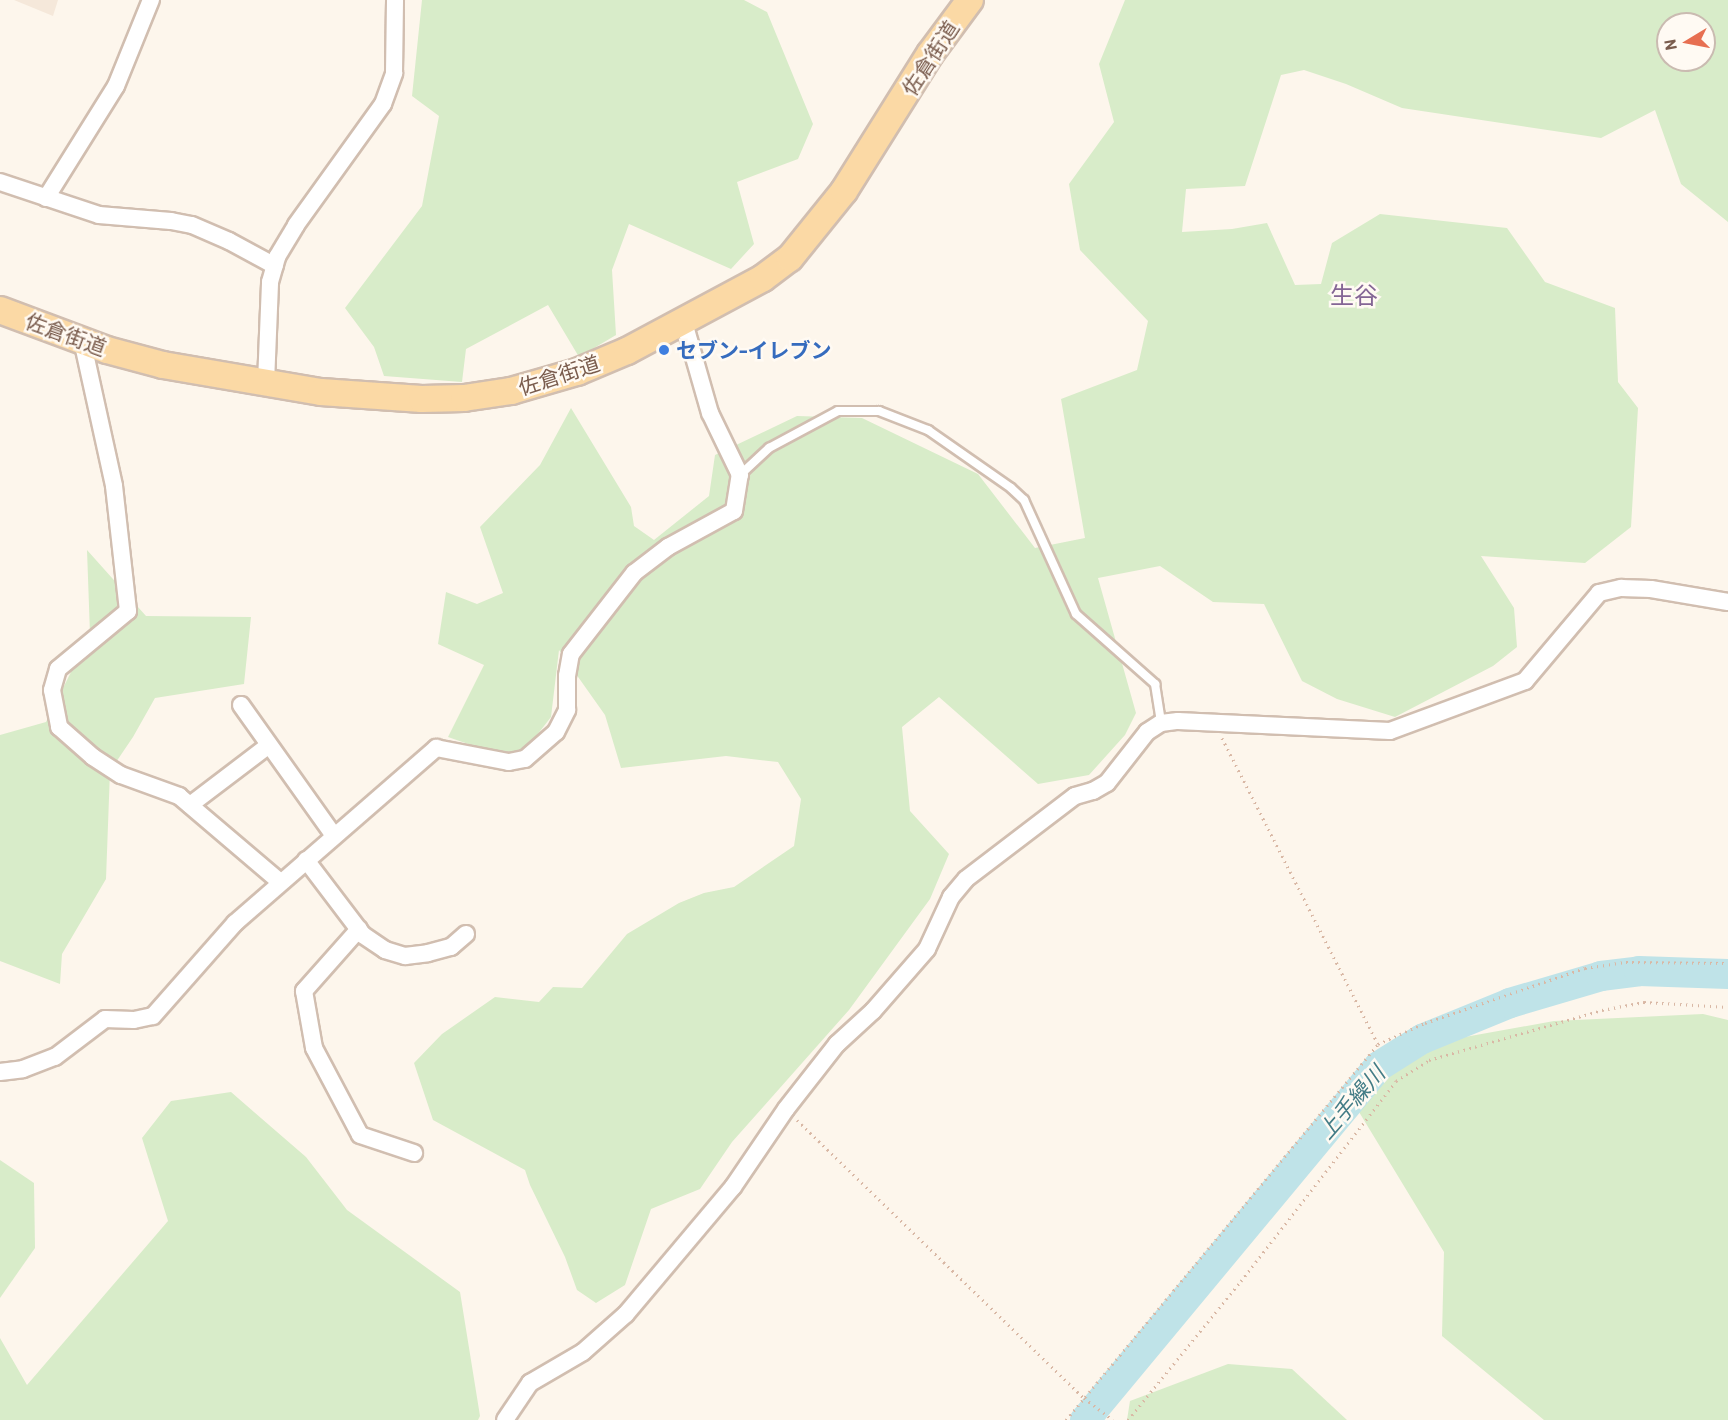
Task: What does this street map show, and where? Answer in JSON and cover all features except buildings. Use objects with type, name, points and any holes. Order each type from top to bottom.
[{"type":"main road","name":"佐倉街道","points":[[0,310],[82,340],[163,365],[266,383],[373,397],[422,399],[476,396],[511,391],[577,372],[627,351],[763,278],[797,250],[844,191],[930,54],[970,0]]},
{"type":"street","points":[[46,198],[116,86],[151,0]]},
{"type":"street","points":[[266,383],[270,282],[277,257],[383,104],[394,74],[395,0]]},
{"type":"street","points":[[0,182],[99,215],[192,225],[229,241],[274,266]]},
{"type":"street","points":[[0,1072],[23,1069],[55,1057],[105,1019],[134,1020],[153,1016],[235,923],[436,748],[509,762],[525,759],[556,732],[567,710],[567,676],[571,654],[634,573],[668,547],[734,512],[740,475],[710,413],[683,319]]},
{"type":"street","points":[[82,340],[114,486],[128,610],[58,669],[52,690],[59,727],[93,757],[121,775],[180,796],[280,882]]},
{"type":"street","points":[[505,1420],[530,1383],[584,1352],[626,1314],[733,1188],[786,1109],[837,1044],[873,1011],[927,949],[951,897],[966,879],[1075,795],[1093,792],[1107,783],[1147,732],[1161,723],[1390,731],[1525,681],[1599,593],[1621,588],[1651,589],[1728,602]]},
{"type":"street","points":[[241,705],[334,836]]},
{"type":"street","points":[[190,805],[269,745]]},
{"type":"street","points":[[306,860],[359,929],[385,950],[405,956],[451,947],[466,934]]},
{"type":"street","points":[[359,929],[304,991],[314,1048],[360,1135],[414,1153]]},
{"type":"lane","points":[[740,475],[769,448],[838,411],[879,411],[928,430],[1011,488],[1024,500],[1076,614],[1155,684],[1161,723]]},
{"type":"path","points":[[1214,724],[1378,1044]]},
{"type":"path","points":[[1066,1420],[1378,1044],[1425,1023],[1585,969],[1626,962],[1728,963]]},
{"type":"path","points":[[1128,1420],[1241,1281],[1396,1081],[1429,1060],[1602,1010],[1644,1002],[1728,1007]]},
{"type":"path","points":[[786,1109],[1084,1398],[1113,1420]]},
{"type":"shaded area","points":[[14,0],[58,0],[53,16]]},
{"type":"green space","points":[[422,0],[744,0],[767,12],[813,124],[798,159],[737,182],[754,244],[731,269],[629,224],[612,270],[616,335],[579,357],[548,305],[466,349],[462,382],[384,376],[374,347],[345,308],[422,206],[439,116],[412,96]]},
{"type":"green space","points":[[1125,0],[1728,0],[1728,222],[1681,184],[1655,110],[1601,138],[1402,108],[1346,84],[1304,70],[1281,75],[1245,186],[1186,189],[1182,232],[1232,229],[1267,223],[1295,285],[1321,284],[1332,243],[1380,214],[1507,228],[1545,282],[1615,308],[1618,382],[1638,408],[1631,527],[1585,563],[1481,556],[1514,608],[1517,647],[1493,666],[1395,717],[1337,699],[1302,681],[1264,604],[1213,602],[1160,566],[1098,578],[1136,713],[1125,735],[1089,775],[1038,784],[939,697],[902,727],[910,811],[949,854],[930,899],[849,1010],[732,1142],[700,1189],[651,1209],[625,1285],[596,1303],[577,1290],[565,1257],[525,1170],[433,1120],[414,1063],[442,1034],[495,997],[539,1002],[553,987],[582,988],[627,934],[679,903],[704,893],[734,887],[794,846],[801,799],[778,762],[726,756],[621,768],[605,715],[559,650],[551,717],[523,753],[497,754],[448,737],[484,665],[438,644],[446,592],[477,604],[503,593],[480,527],[540,465],[571,408],[631,507],[634,526],[654,540],[709,496],[715,455],[797,416],[862,418],[978,474],[1035,548],[1085,538],[1061,399],[1137,370],[1148,321],[1080,250],[1069,184],[1114,122],[1099,64]]},
{"type":"green space","points":[[87,550],[146,616],[251,617],[244,684],[155,698],[110,771],[106,879],[62,954],[60,984],[0,961],[0,735],[46,722],[90,634]]},
{"type":"green space","points":[[1703,1014],[1728,1020],[1728,1420],[1544,1420],[1442,1336],[1444,1252],[1356,1107],[1426,1044],[1554,1021]]},
{"type":"green space","points":[[231,1092],[306,1157],[347,1210],[460,1292],[480,1416],[478,1420],[0,1420],[0,1338],[27,1385],[168,1221],[142,1138],[171,1101]]},
{"type":"green space","points":[[0,1160],[34,1183],[35,1248],[0,1298]]},
{"type":"green space","points":[[1228,1364],[1292,1369],[1347,1420],[1127,1420],[1130,1401]]},
{"type":"waterway","name":"上手繰川","points":[[1085,1420],[1379,1066],[1422,1039],[1510,1003],[1601,976],[1639,971],[1728,974]]},
{"type":"place","name":"セブン-イレブン","points":[[664,350]]},
{"type":"district","name":"生谷","points":[[1354,295]]}]
